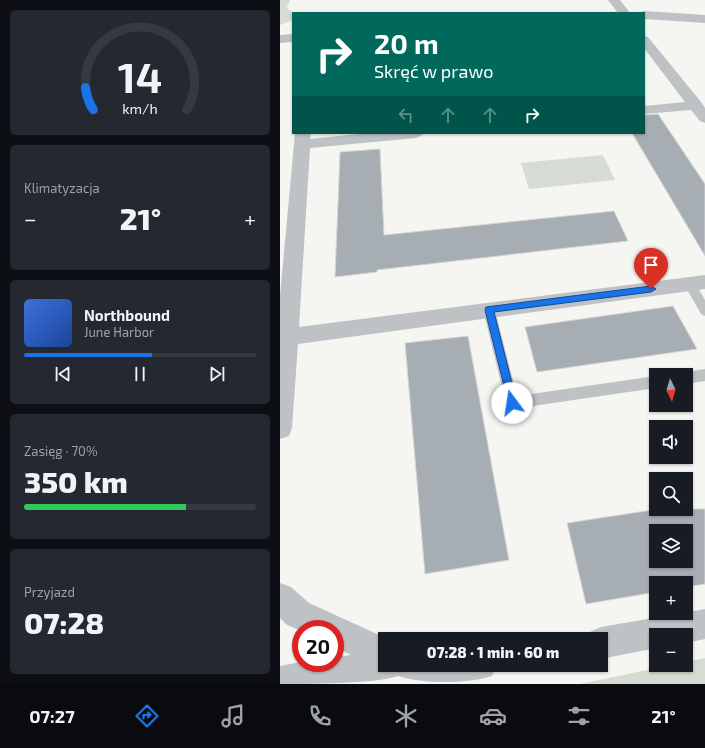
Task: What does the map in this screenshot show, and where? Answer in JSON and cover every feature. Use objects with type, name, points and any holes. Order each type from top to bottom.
[{"type":"street","points":[[614,0],[623,12]]},
{"type":"street","points":[[645,15],[705,19]]},
{"type":"street","points":[[280,39],[292,38]]},
{"type":"street","points":[[645,41],[705,118]]},
{"type":"street","points":[[645,110],[696,105]]},
{"type":"street","points":[[280,428],[303,139],[397,134]]},
{"type":"street","points":[[288,337],[698,283]]},
{"type":"street","points":[[280,598],[298,614],[311,620]]},
{"type":"street","points":[[608,642],[705,624]]},
{"type":"street","points":[[344,635],[378,651]]},
{"type":"street","points":[[280,682],[378,666]]},
{"type":"street","points":[[426,674],[438,672]]},
{"type":"lane","points":[[698,283],[705,311]]},
{"type":"lane","points":[[489,310],[512,403],[649,383]]},
{"type":"lane","points":[[693,377],[705,375]]},
{"type":"shaded area","points":[[280,0],[290,0],[287,7],[292,12],[292,20],[280,25]]},
{"type":"shaded area","points":[[603,155],[615,180],[529,189],[521,163]]},
{"type":"shaded area","points":[[705,658],[705,684],[580,684],[649,670],[649,672],[693,672],[693,661]]},
{"type":"building","points":[[658,114],[705,184],[705,256],[633,134],[645,134],[645,115]]},
{"type":"building","points":[[380,149],[384,235],[614,211],[628,241],[377,270],[377,272],[335,277],[340,152]]},
{"type":"building","points":[[673,306],[697,349],[537,372],[525,327]]},
{"type":"building","points":[[468,336],[509,560],[425,574],[405,343]]},
{"type":"building","points":[[693,509],[705,509],[705,584],[693,586],[693,576],[649,576],[649,593],[586,604],[567,523],[649,511],[649,516],[693,516]]},
{"type":"route","points":[[512,403],[489,310],[651,289]]}]
